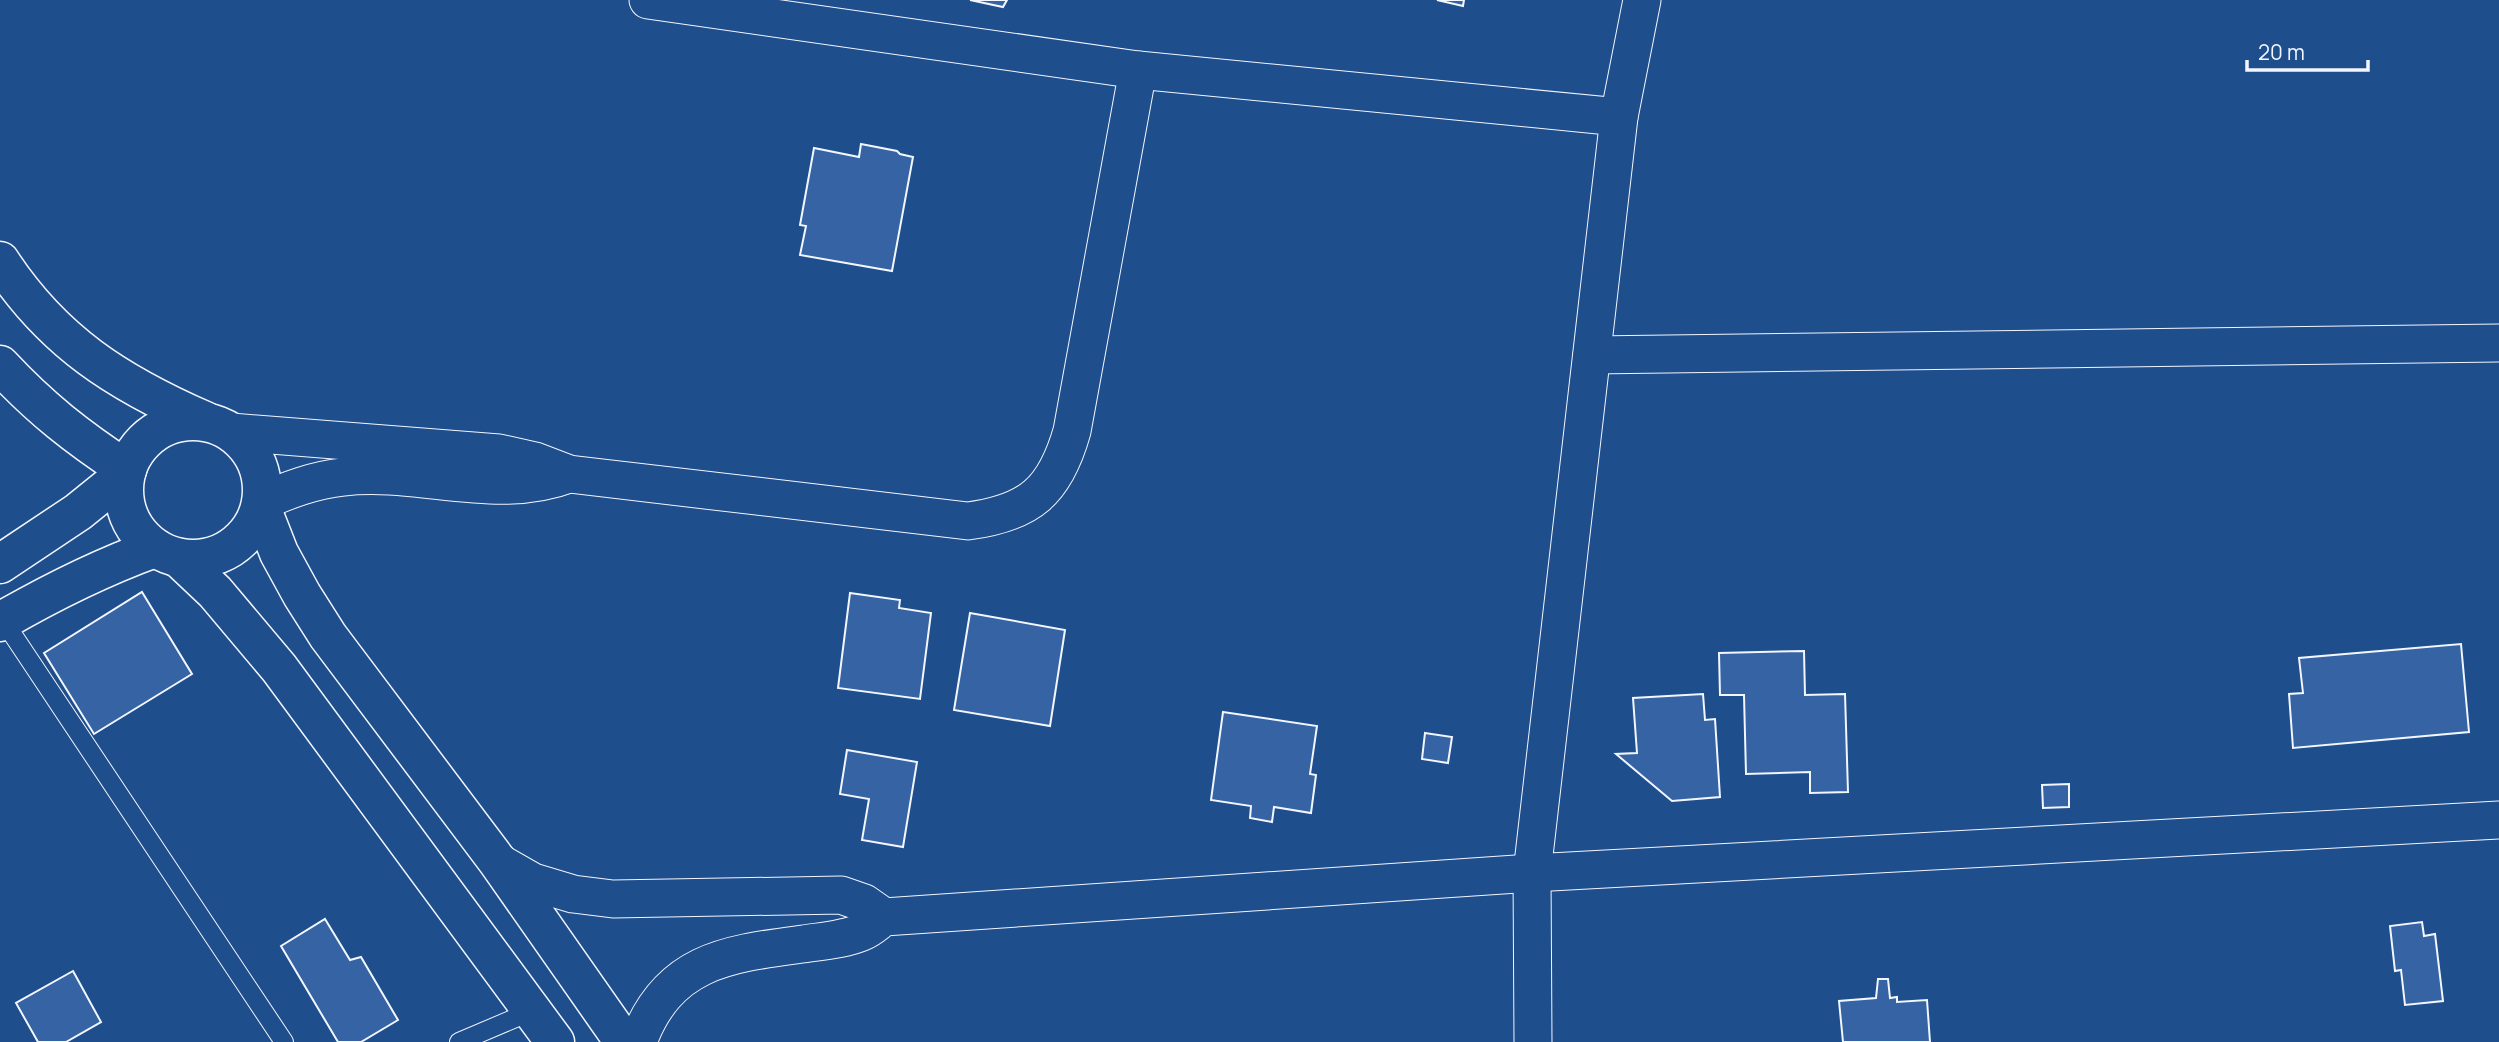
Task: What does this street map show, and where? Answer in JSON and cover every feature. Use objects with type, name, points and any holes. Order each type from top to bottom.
[{"type":"street","points":[[648,0],[1138,70],[1619,117]]},
{"type":"street","points":[[1533,1042],[1532,873],[1619,117],[1642,0]]},
{"type":"street","points":[[555,1042],[256,639],[215,592],[135,528],[125,502],[126,472],[138,447],[158,430],[182,421],[219,427],[499,453],[535,461],[569,474],[968,521],[998,517],[1026,505],[1048,485],[1064,460],[1072,431],[1138,70]]},
{"type":"street","points":[[0,261],[17,287],[57,331],[102,368],[153,398],[219,427],[250,451],[261,476],[261,505],[279,552],[302,595],[328,636],[498,862],[624,1042]]},
{"type":"street","points":[[1592,355],[2499,343]]},
{"type":"street","points":[[0,365],[44,409],[126,472]]},
{"type":"street","points":[[0,564],[78,512],[126,472]]},
{"type":"street","points":[[2,621],[103,568],[167,553],[206,558],[230,549],[249,531],[261,505],[289,490],[345,477],[375,476],[518,485],[552,481],[569,474]]},
{"type":"street","points":[[638,1042],[644,1026],[661,999],[685,977],[712,961],[743,952],[842,939],[864,931],[884,917],[1532,873],[2499,820]]},
{"type":"street","points":[[498,862],[533,882],[573,894],[613,899],[841,895],[864,903],[884,917]]},
{"type":"lane","points":[[2,621],[284,1042]]},
{"type":"lane","points":[[459,1042],[532,1011]]},
{"type":"building","points":[[970,0],[1007,0],[1003,7]]},
{"type":"building","points":[[1437,0],[1464,0],[1463,6]]},
{"type":"building","points":[[861,144],[913,157],[892,271],[800,255],[806,226],[800,225],[814,148],[859,157]]},
{"type":"building","points":[[142,592],[192,674],[94,734],[44,653]]},
{"type":"building","points":[[850,593],[900,600],[899,608],[931,613],[920,699],[838,688]]},
{"type":"building","points":[[970,613],[1065,630],[1050,726],[954,710]]},
{"type":"building","points":[[2461,644],[2469,732],[2293,748],[2289,694],[2303,693],[2299,658]]},
{"type":"building","points":[[1804,651],[1805,695],[1845,694],[1848,792],[1810,793],[1810,772],[1746,774],[1744,695],[1720,695],[1719,653]]},
{"type":"building","points":[[1703,694],[1705,720],[1715,719],[1720,797],[1672,801],[1616,754],[1637,753],[1633,698]]},
{"type":"building","points":[[1223,712],[1317,726],[1310,774],[1316,775],[1311,813],[1274,807],[1272,822],[1250,818],[1251,806],[1211,800]]},
{"type":"building","points":[[1425,733],[1452,737],[1448,763],[1422,759]]},
{"type":"building","points":[[847,750],[917,762],[903,847],[862,840],[869,799],[840,794]]},
{"type":"building","points":[[2069,784],[2069,807],[2043,808],[2042,785]]},
{"type":"building","points":[[325,919],[350,960],[361,957],[398,1020],[361,1042],[338,1042],[281,946]]},
{"type":"building","points":[[2422,922],[2424,936],[2435,934],[2443,1001],[2405,1005],[2401,970],[2395,971],[2390,926]]},
{"type":"building","points":[[73,971],[101,1022],[66,1042],[38,1042],[16,1003]]},
{"type":"building","points":[[1878,979],[1888,979],[1890,998],[1897,997],[1897,1002],[1927,1000],[1930,1042],[1843,1042],[1839,1001],[1876,998]]}]
